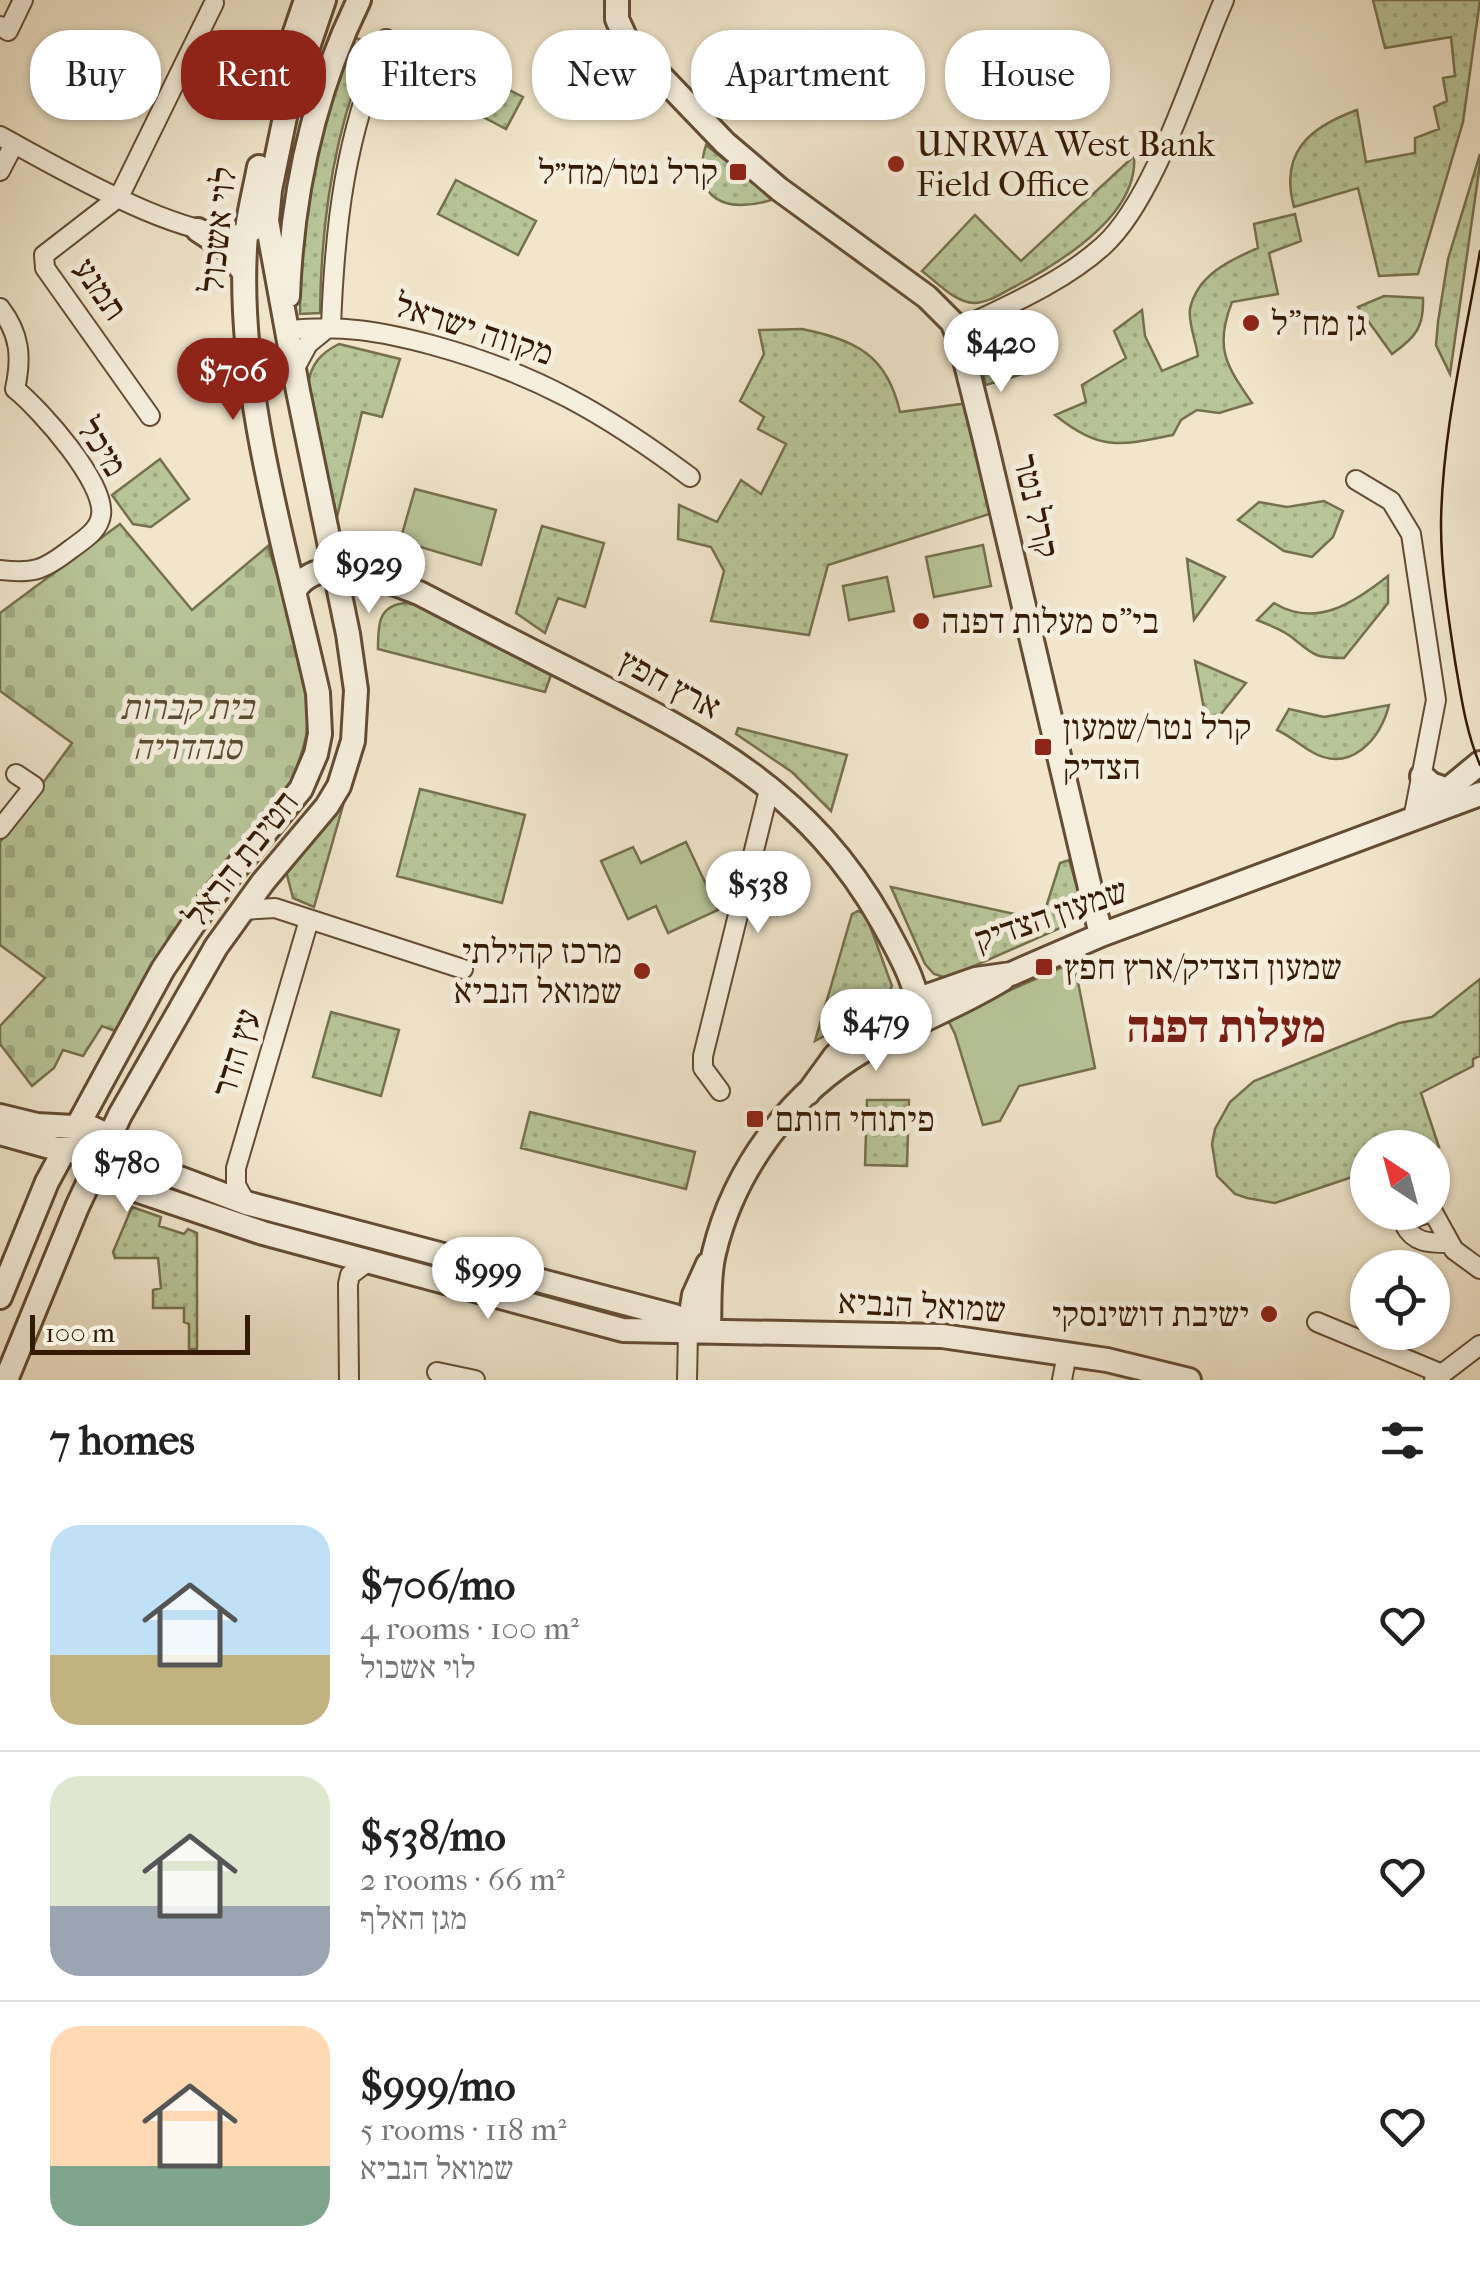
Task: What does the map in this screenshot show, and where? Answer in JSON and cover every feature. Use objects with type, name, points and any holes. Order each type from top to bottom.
[{"type":"street","points":[[0,26],[8,30],[23,0]]},
{"type":"street","name":"לוי אשכול","points":[[295,590],[253,390],[244,273],[246,234],[282,69],[306,0]]},
{"type":"street","name":"לוי אשכול","points":[[324,0],[286,112],[267,221],[328,574]]},
{"type":"street","points":[[288,330],[291,246],[299,184],[323,89],[359,0]]},
{"type":"street","name":"קרל נטר","points":[[616,0],[616,19],[627,40],[717,135],[779,190],[928,297],[947,314],[957,330],[1101,936]]},
{"type":"street","points":[[957,330],[1081,263],[1115,234],[1156,166],[1224,0]]},
{"type":"street","name":"תמנע","points":[[150,416],[45,268],[44,254],[119,197],[214,3]]},
{"type":"street","points":[[294,370],[308,344],[331,326],[339,200],[357,120]]},
{"type":"street","points":[[0,171],[7,140],[119,197],[198,230],[225,236],[246,234],[267,221]]},
{"type":"street","points":[[198,230],[224,228],[252,202]]},
{"type":"street","points":[[198,230],[227,249],[244,273]]},
{"type":"street","name":"מיכל","points":[[0,308],[12,324],[20,356],[8,394],[40,413],[93,484],[100,500],[101,517],[95,530],[48,568],[32,572],[0,570]]},
{"type":"street","name":"מקווה ישראל","points":[[288,330],[331,326],[380,331],[481,359],[537,380],[642,441],[690,477]]},
{"type":"street","points":[[1356,480],[1390,501],[1412,534],[1436,700],[1413,819]]},
{"type":"street","name":"ארץ חפץ","points":[[289,563],[408,589],[729,756],[770,786],[816,829],[863,888],[915,1009]]},
{"type":"street","points":[[295,590],[328,574]]},
{"type":"street","name":"חטיבת הראל","points":[[6,1380],[99,1159],[190,990],[242,910],[327,806],[348,763],[356,690],[328,574]]},
{"type":"street","name":"חטיבת הראל","points":[[0,1297],[6,1266],[64,1150],[177,946],[225,880],[289,807],[310,772],[320,734],[320,712],[295,590]]},
{"type":"street","name":"שמעון הצדיק","points":[[1413,819],[1480,763]]},
{"type":"street","points":[[0,829],[34,786],[16,774]]},
{"type":"street","points":[[1422,776],[1448,790]]},
{"type":"street","points":[[720,1091],[703,1068],[703,1056],[770,786]]},
{"type":"street","name":"שמעון הצדיק","points":[[695,1327],[712,1257],[733,1196],[748,1168],[766,1140],[863,1029],[915,1009],[976,978],[1011,974],[1101,936],[1480,794]]},
{"type":"street","points":[[263,882],[274,908]]},
{"type":"street","points":[[242,910],[274,908],[464,969]]},
{"type":"street","name":"עץ הדר","points":[[246,1203],[236,1185],[236,1168],[309,920]]},
{"type":"street","name":"שמואל הנביא","points":[[0,1116],[36,1125],[78,1126],[110,1136],[142,1164],[246,1203],[695,1327]]},
{"type":"street","name":"שמואל הנביא","points":[[0,1133],[86,1152],[121,1180],[150,1196],[366,1263],[623,1330],[695,1327],[806,1336],[942,1336],[1066,1354],[1189,1380]]},
{"type":"street","points":[[1448,1243],[1480,1269]]},
{"type":"street","points":[[349,1380],[348,1284],[350,1276],[366,1263]]},
{"type":"street","points":[[1317,1322],[1438,1377],[1480,1344]]},
{"type":"street","points":[[687,1380],[695,1327]]},
{"type":"street","points":[[1062,1380],[1066,1354]]},
{"type":"street","points":[[437,1372],[475,1380]]},
{"type":"green space","points":[[1373,0],[1480,0],[1463,122],[1418,274],[1379,276],[1358,188],[1294,207],[1290,188],[1291,171],[1302,144],[1325,125],[1357,110],[1366,162],[1415,153],[1415,138],[1439,129],[1434,107],[1447,101],[1443,78],[1455,76],[1451,37],[1385,48]]},
{"type":"green space","points":[[346,52],[346,116],[327,210],[320,313],[300,314],[301,247],[315,152]]},
{"type":"green space","points":[[512,91],[523,97],[512,118]]},
{"type":"green space","points":[[489,120],[511,120],[506,129]]},
{"type":"green space","points":[[706,145],[774,199],[742,205],[716,199],[703,179]]},
{"type":"green space","points":[[1480,154],[1450,374],[1436,345],[1438,322],[1448,259]]},
{"type":"green space","points":[[1134,156],[1132,178],[1111,217],[1074,250],[1016,286],[980,303],[967,302],[922,271],[975,215],[1021,261]]},
{"type":"green space","points":[[456,180],[536,221],[518,255],[438,214]]},
{"type":"green space","points":[[1295,214],[1301,241],[1269,253],[1278,294],[1232,302],[1227,318],[1226,356],[1252,403],[1219,413],[1197,410],[1181,420],[1173,435],[1124,443],[1085,435],[1055,415],[1086,402],[1082,385],[1126,358],[1114,331],[1142,310],[1145,336],[1162,371],[1198,356],[1190,309],[1200,287],[1226,264],[1258,248],[1254,224]]},
{"type":"green space","points":[[1384,296],[1423,298],[1417,330],[1392,354],[1358,307]]},
{"type":"green space","points":[[1001,319],[1036,370],[986,385],[974,336]]},
{"type":"green space","points":[[802,329],[838,339],[866,353],[887,377],[900,412],[969,403],[999,511],[828,565],[809,635],[711,621],[724,571],[711,547],[678,539],[679,505],[717,522],[741,480],[761,494],[786,444],[758,429],[764,417],[740,401],[764,354],[759,330]]},
{"type":"green space","points":[[339,344],[400,359],[382,417],[362,412],[337,517],[308,384],[318,360]]},
{"type":"green space","points":[[160,459],[189,499],[151,527],[133,524],[112,495]]},
{"type":"green space","points":[[415,489],[496,510],[481,565],[400,541]]},
{"type":"green space","points":[[1324,501],[1343,511],[1333,537],[1312,557],[1284,551],[1238,520],[1259,502],[1287,507]]},
{"type":"green space","name":"בית קברות סנהדריה","points":[[120,524],[192,610],[268,546],[303,665],[306,736],[285,794],[170,935],[120,1033],[102,1026],[83,1056],[63,1050],[54,1068],[32,1086],[0,1044],[0,1026],[45,978],[0,945],[0,842],[72,743],[0,691],[0,613]]},
{"type":"green space","points":[[542,526],[604,543],[585,607],[558,598],[545,633],[516,613]]},
{"type":"green space","points":[[983,545],[991,586],[934,597],[926,557]]},
{"type":"green space","points":[[1187,559],[1225,577],[1194,620]]},
{"type":"green space","points":[[1388,576],[1388,603],[1344,658],[1316,655],[1286,633],[1257,620],[1274,603],[1305,613],[1334,609]]},
{"type":"green space","points":[[887,577],[894,611],[849,620],[843,586]]},
{"type":"green space","points":[[406,603],[433,609],[552,672],[545,692],[378,649],[379,624],[385,612]]},
{"type":"green space","points":[[1195,661],[1246,683],[1208,730]]},
{"type":"green space","points":[[1389,705],[1371,741],[1362,750],[1339,759],[1312,752],[1277,730],[1289,709],[1324,717]]},
{"type":"green space","points":[[738,728],[847,755],[831,811],[792,772],[736,734]]},
{"type":"green space","points":[[420,789],[525,815],[502,903],[397,876]]},
{"type":"green space","points":[[346,795],[314,907],[293,898],[286,871]]},
{"type":"green space","points":[[686,842],[718,910],[668,933],[656,906],[628,919],[601,861],[633,847],[641,863]]},
{"type":"green space","points":[[1069,860],[1080,896],[1076,921],[947,978],[934,974],[925,964],[891,887],[1042,920],[1060,863]]},
{"type":"green space","points":[[858,911],[866,915],[892,986],[870,1011],[815,1041],[852,914]]},
{"type":"green space","points":[[1074,962],[1095,1068],[1019,1086],[1000,1121],[983,1125],[947,1018]]},
{"type":"green space","points":[[1480,979],[1480,1056],[1473,1059],[1473,1066],[1421,1093],[1433,1130],[1350,1130],[1350,1178],[1275,1203],[1235,1194],[1217,1176],[1212,1144],[1215,1129],[1230,1102],[1254,1081],[1399,1023],[1432,1017]]},
{"type":"green space","points":[[331,1012],[399,1030],[381,1096],[313,1077]]},
{"type":"green space","points":[[867,1100],[909,1100],[907,1166],[865,1165]]},
{"type":"green space","points":[[530,1112],[695,1152],[686,1189],[521,1148]]},
{"type":"green space","points":[[132,1207],[161,1217],[159,1226],[184,1234],[188,1229],[197,1233],[197,1349],[189,1349],[189,1324],[184,1322],[184,1308],[153,1308],[153,1290],[161,1288],[158,1258],[115,1258],[113,1252]]},
{"type":"tram line","points":[[1480,251],[1450,421],[1441,524],[1455,661],[1480,765]]},
{"type":"place","name":"UNRWA West Bank Field Office","points":[[896,164]]},
{"type":"place","name":"קרל נטר/מח״ל","points":[[738,172]]},
{"type":"place","name":"גן מח\"ל","points":[[1251,323]]},
{"type":"place","name":"בי\"ס מעלות דפנה","points":[[921,621]]},
{"type":"place","name":"קרל נטר/שמעון הצדיק","points":[[1043,747]]},
{"type":"place","name":"שמעון הצדיק/ארץ חפץ","points":[[1044,967]]},
{"type":"place","name":"מרכז קהילתי שמואל הנביא","points":[[642,971]]},
{"type":"place","name":"פיתוחי חותם","points":[[755,1119]]},
{"type":"place","name":"ישיבת דושינסקי","points":[[1269,1314]]},
{"type":"district","name":"מעלות דפנה","points":[[1226,1027]]}]
